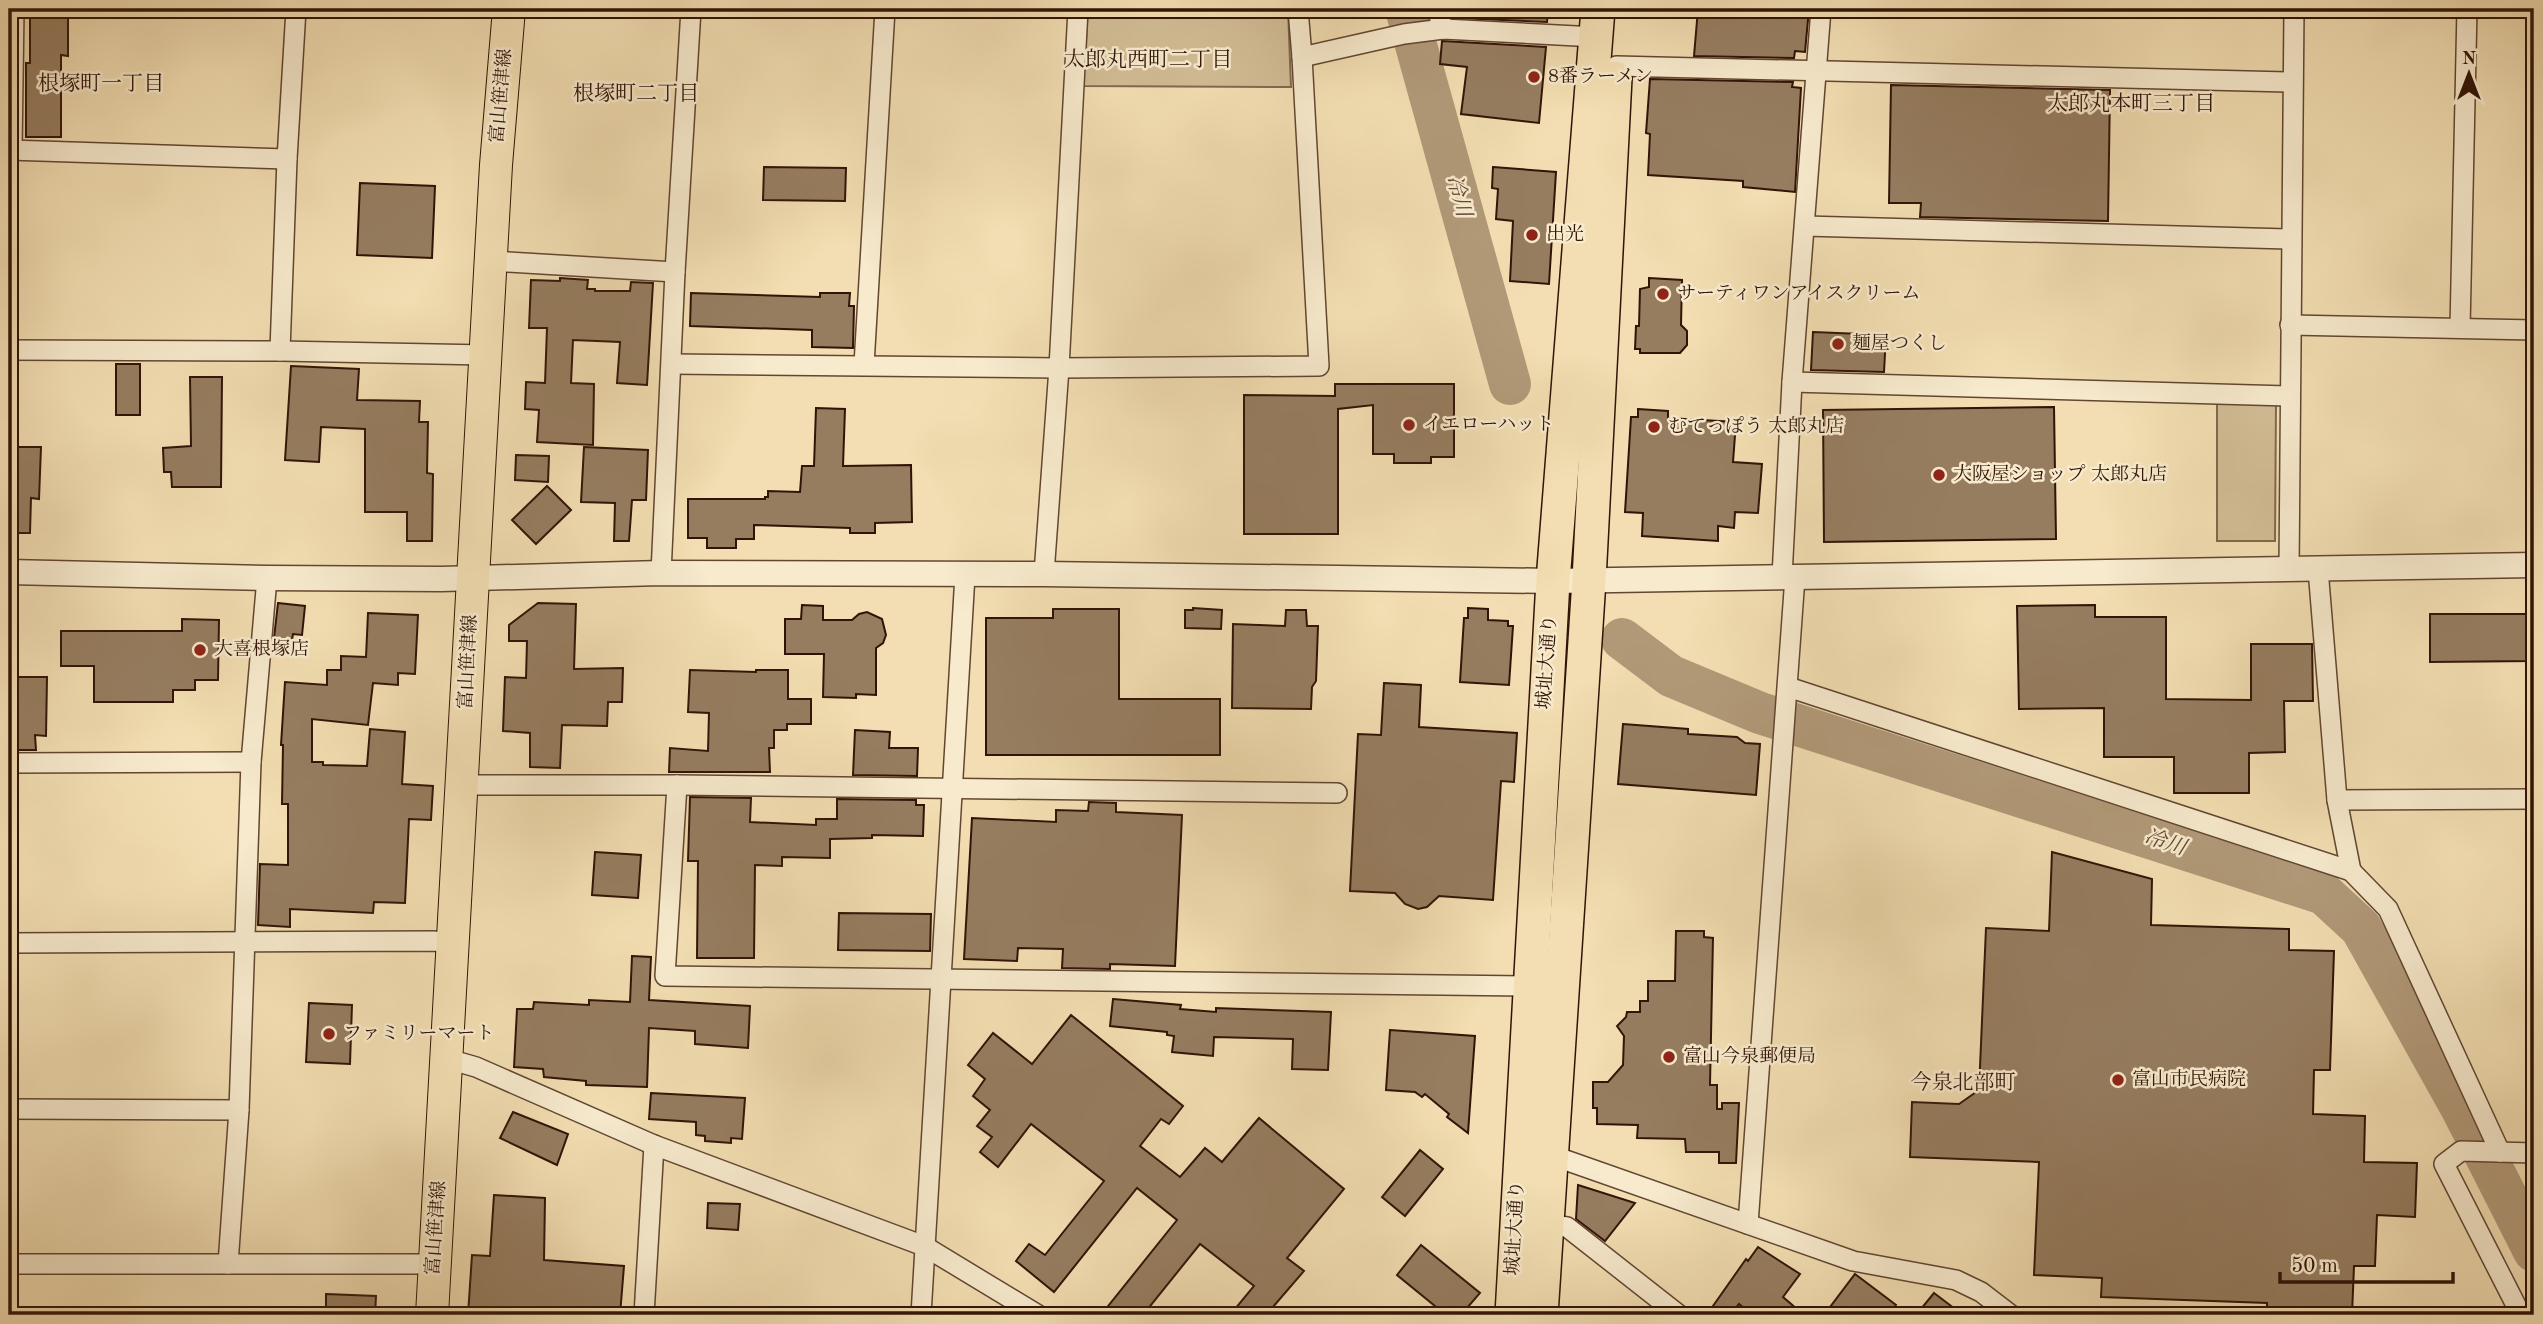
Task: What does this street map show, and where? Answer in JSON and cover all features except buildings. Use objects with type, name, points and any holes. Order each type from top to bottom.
[{"type":"highway","name":"城址大通り","points":[[1541,1315],[1589,580],[1620,9]]},
{"type":"highway","name":"城址大通り","points":[[1512,1315],[1553,581],[1597,23]]},
{"type":"main road","name":"富山笹津線","points":[[432,1315],[496,165],[509,9]]},
{"type":"street","points":[[15,9],[11,150],[287,159]]},
{"type":"street","points":[[280,351],[296,9]]},
{"type":"street","points":[[661,573],[691,9]]},
{"type":"street","points":[[864,365],[885,9]]},
{"type":"street","points":[[1044,574],[1059,368],[1078,9]]},
{"type":"street","points":[[672,364],[1059,368],[1320,366],[1298,9]]},
{"type":"street","points":[[1437,9],[1443,29]]},
{"type":"street","points":[[1748,1224],[1788,687],[1792,383],[1821,9]]},
{"type":"street","points":[[2289,569],[2294,9]]},
{"type":"street","points":[[2460,328],[2467,9]]},
{"type":"street","points":[[1302,57],[1404,34],[1443,29],[1597,23]]},
{"type":"street","points":[[1616,66],[2292,82]]},
{"type":"street","points":[[1805,226],[2290,239]]},
{"type":"street","points":[[491,261],[675,272]]},
{"type":"street","points":[[2290,326],[2534,330]]},
{"type":"street","points":[[9,350],[486,355]]},
{"type":"street","points":[[1792,383],[2289,396]]},
{"type":"street","points":[[9,572],[267,578],[472,579],[661,573],[1044,574],[1553,581],[2534,565]]},
{"type":"street","points":[[2318,569],[2337,800],[2351,871]]},
{"type":"street","points":[[921,1315],[965,575]]},
{"type":"street","points":[[228,1264],[239,1110],[251,762],[267,578]]},
{"type":"street","points":[[1788,687],[2351,871],[2388,909],[2500,1152]]},
{"type":"street","points":[[9,764],[251,762]]},
{"type":"street","points":[[462,785],[1337,793]]},
{"type":"street","points":[[677,785],[665,975],[1530,986]]},
{"type":"street","points":[[2337,800],[2534,799]]},
{"type":"street","points":[[9,943],[454,943]]},
{"type":"street","points":[[448,1059],[476,1067],[654,1145],[924,1246],[1038,1315]]},
{"type":"street","points":[[9,1110],[239,1110]]},
{"type":"street","points":[[644,1315],[654,1145]]},
{"type":"street","points":[[2521,1315],[2444,1164],[2461,1151],[2534,1153]]},
{"type":"street","points":[[1551,1155],[1853,1261],[1956,1280],[1981,1292],[2011,1315]]},
{"type":"street","points":[[1545,1224],[1567,1227],[1679,1315]]},
{"type":"street","points":[[9,1264],[434,1264]]},
{"type":"shaded area","points":[[1088,9],[1288,9],[1291,87],[1083,86]]},
{"type":"shaded area","points":[[2217,402],[2276,403],[2275,541],[2217,541]]},
{"type":"waterway","name":"冷川","points":[[1406,9],[1510,384]]},
{"type":"waterway","name":"冷川","points":[[1622,639],[1671,676],[1760,713],[2324,894],[2361,928],[2462,1109],[2534,1251]]},
{"type":"place","name":"8番ラーメン","points":[[1534,77]]},
{"type":"place","name":"出光","points":[[1532,235]]},
{"type":"place","name":"サーティワンアイスクリーム","points":[[1663,294]]},
{"type":"place","name":"麺屋つくし","points":[[1838,344]]},
{"type":"place","name":"イエローハット","points":[[1409,425]]},
{"type":"place","name":"むてっぽう 太郎丸店","points":[[1654,427]]},
{"type":"place","name":"大阪屋ショップ 太郎丸店","points":[[1939,475]]},
{"type":"place","name":"大喜根塚店","points":[[200,650]]},
{"type":"place","name":"ファミリーマート","points":[[329,1034]]},
{"type":"place","name":"富山今泉郵便局","points":[[1669,1057]]},
{"type":"place","name":"富山市民病院","points":[[2118,1080]]},
{"type":"district","name":"太郎丸西町二丁目","points":[[1148,60]]},
{"type":"district","name":"根塚町一丁目","points":[[101,84]]},
{"type":"district","name":"根塚町二丁目","points":[[636,94]]},
{"type":"district","name":"太郎丸本町三丁目","points":[[2131,104]]},
{"type":"district","name":"今泉北部町","points":[[1963,1083]]}]
